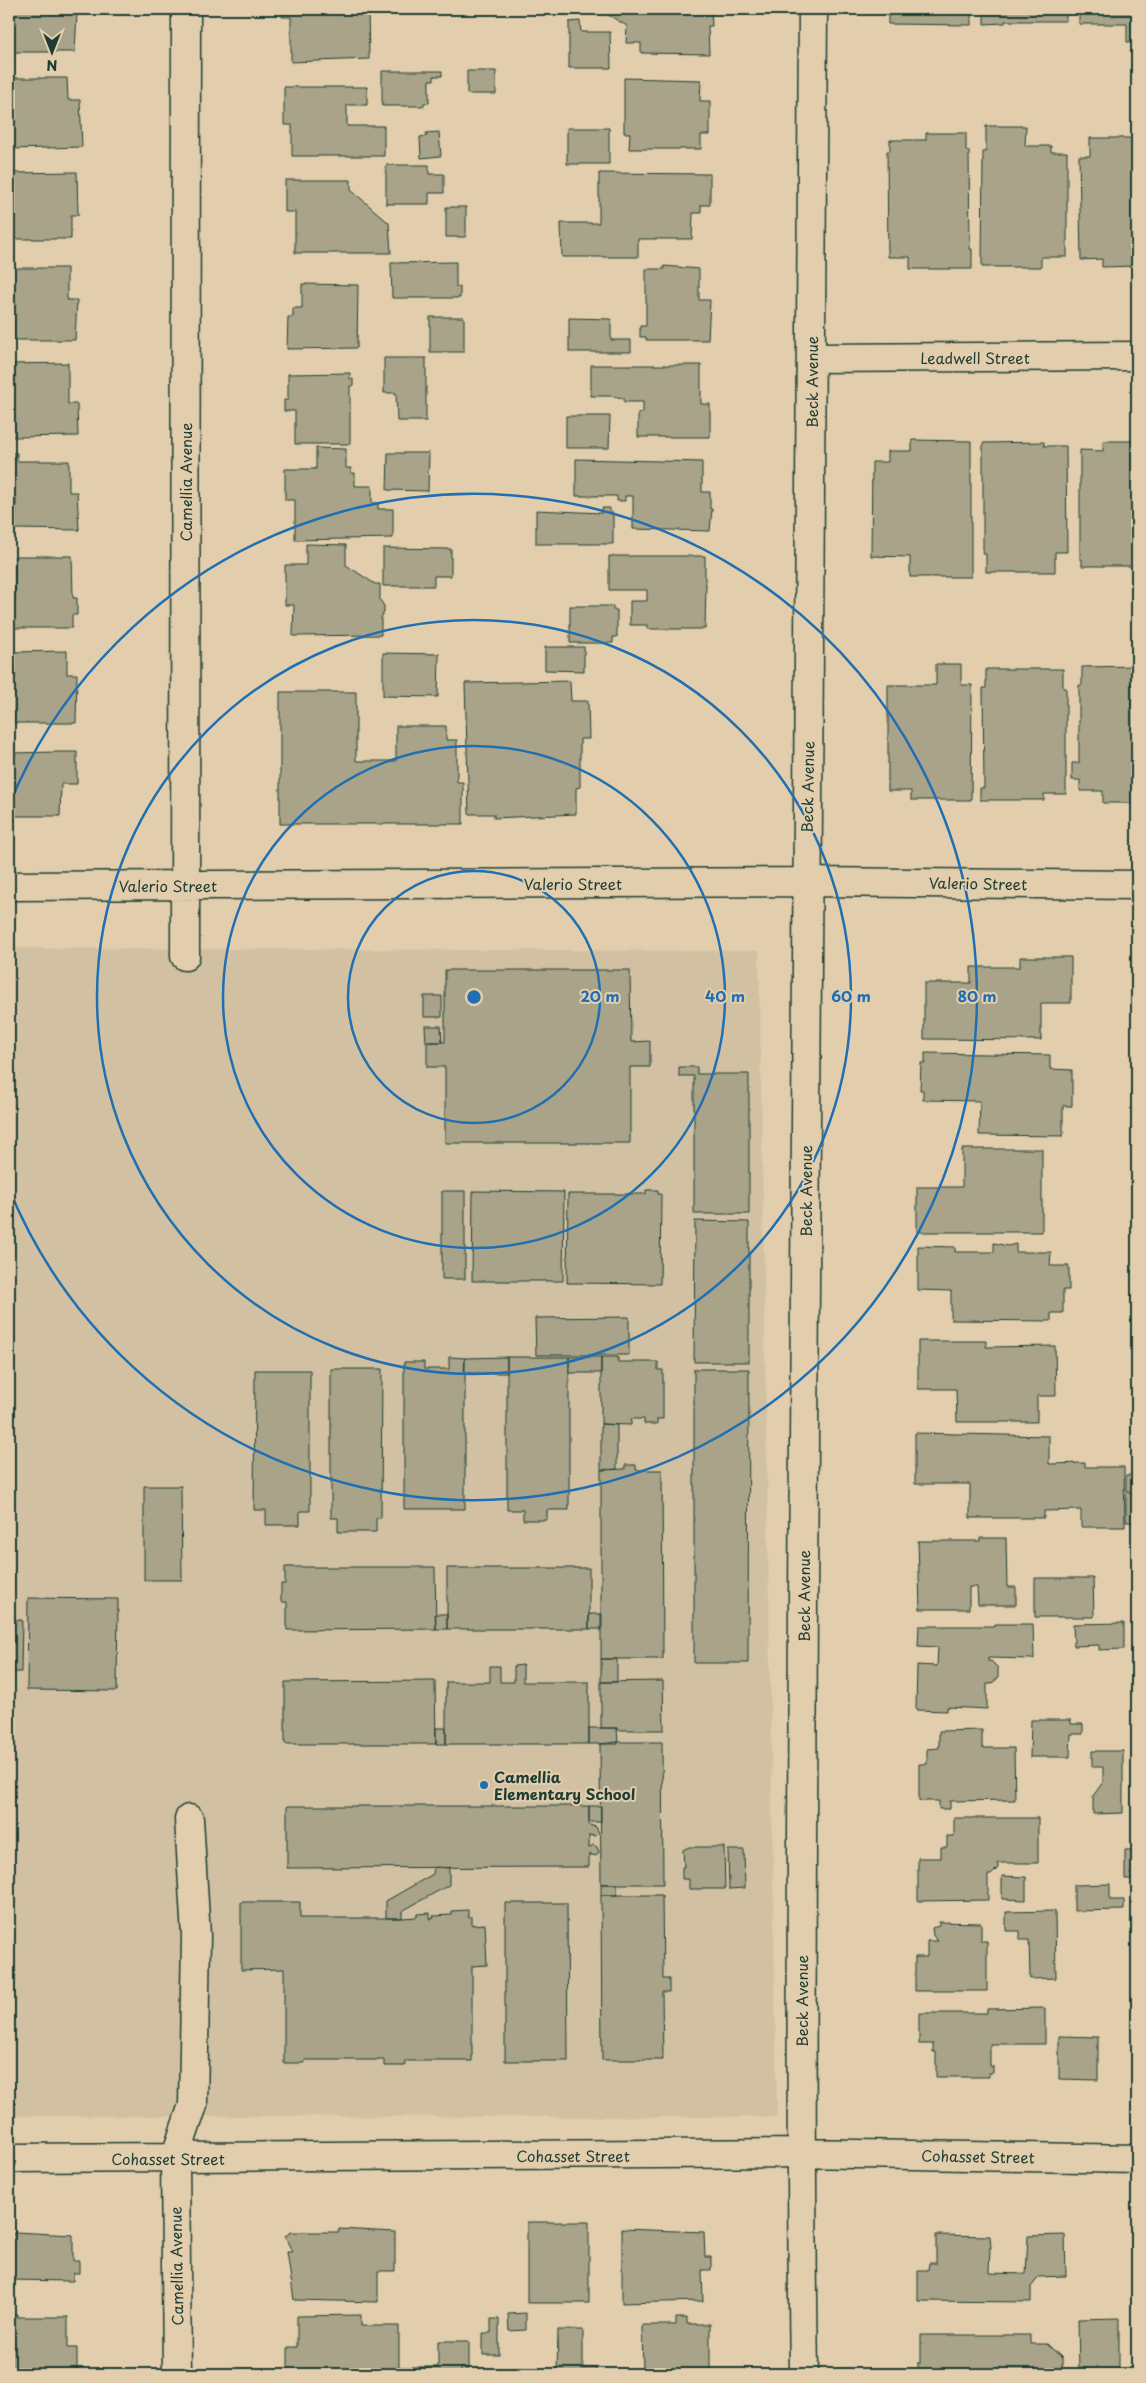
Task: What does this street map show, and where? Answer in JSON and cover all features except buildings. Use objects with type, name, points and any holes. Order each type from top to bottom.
[{"type":"street","name":"Camellia Avenue","points":[[185,956],[186,9]]},
{"type":"street","name":"Beck Avenue","points":[[804,2374],[801,2153],[806,882],[812,358],[813,9]]},
{"type":"street","name":"Leadwell Street","points":[[812,358],[1137,356]]},
{"type":"street","name":"Valerio Street","points":[[9,886],[806,882],[1137,885]]},
{"type":"street","name":"Camellia Avenue","points":[[177,2374],[175,2158],[193,2105],[196,1936],[189,1819]]},
{"type":"street","name":"Cohasset Street","points":[[9,2158],[801,2153],[1137,2159]]},
{"type":"shaded area","points":[[9,948],[759,951],[777,2117],[9,2116]]},
{"type":"place","name":"Camellia Elementary School","points":[[484,1785]]}]
